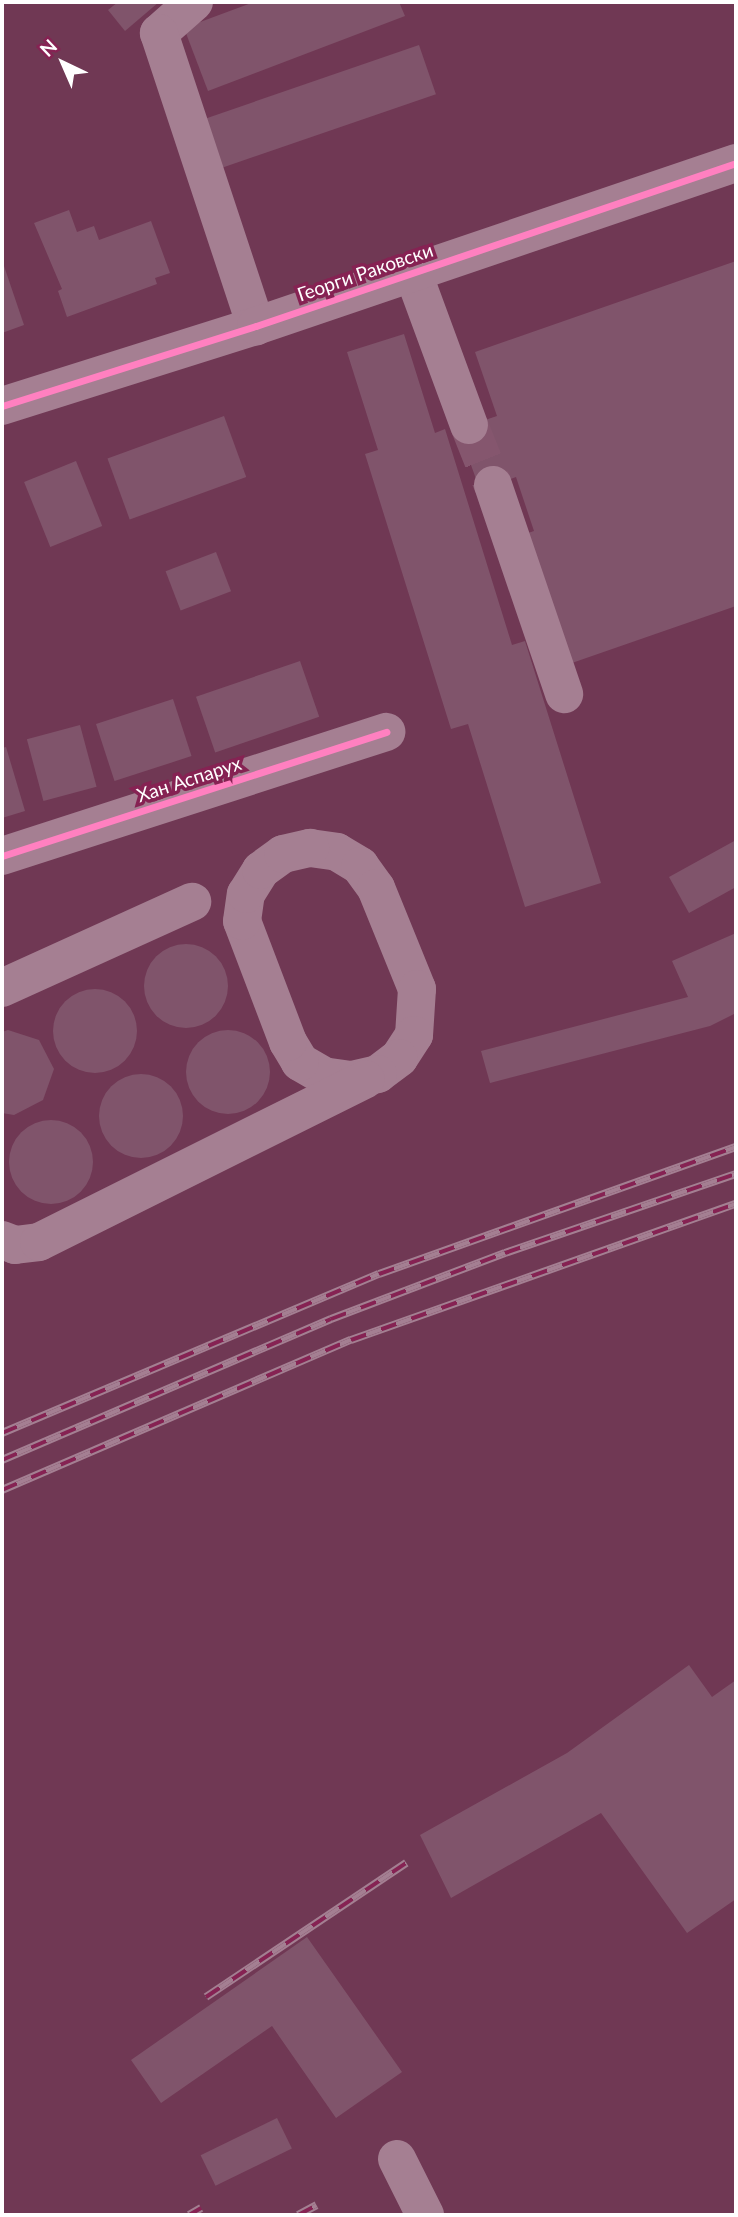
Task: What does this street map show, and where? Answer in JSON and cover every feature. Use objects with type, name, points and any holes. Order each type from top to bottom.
[{"type":"street","points":[[194,2],[159,33],[256,326]]},
{"type":"street","name":"Георги Раковски","points":[[2,406],[256,326],[736,163]]},
{"type":"street","points":[[412,273],[468,425]]},
{"type":"street","points":[[493,485],[564,694]]},
{"type":"street","name":"Хан Аспарух","points":[[2,856],[386,732]]},
{"type":"street","points":[[2,1240],[15,1245],[39,1242],[378,1074],[399,1058],[414,1035],[418,1007],[417,989],[376,888],[360,866],[337,852],[310,848],[283,854],[261,870],[246,894],[243,921],[288,1042],[300,1062],[324,1076],[351,1080],[378,1074]]},
{"type":"street","points":[[2,988],[192,902]]},
{"type":"street","points":[[397,2159],[425,2215]]},
{"type":"building","points":[[118,2],[159,2],[125,31],[108,10]]},
{"type":"building","points":[[254,2],[399,2],[405,16],[208,91],[184,28]]},
{"type":"building","points":[[419,45],[436,94],[218,169],[202,120]]},
{"type":"building","points":[[69,210],[77,232],[94,226],[99,240],[151,221],[170,273],[155,278],[157,284],[67,317],[58,291],[62,289],[34,223]]},
{"type":"building","points":[[736,261],[736,606],[569,664],[525,534],[534,531],[516,477],[480,490],[458,429],[497,416],[475,352]]},
{"type":"building","points":[[4,266],[24,325],[2,333],[2,267]]},
{"type":"building","points":[[404,334],[435,433],[445,429],[512,645],[525,641],[601,883],[525,907],[468,724],[451,729],[365,454],[378,450],[347,352]]},
{"type":"building","points":[[224,416],[246,477],[130,519],[107,458]]},
{"type":"building","points":[[76,461],[102,526],[50,547],[24,482]]},
{"type":"building","points":[[216,552],[231,591],[181,611],[166,571]]},
{"type":"building","points":[[300,661],[319,717],[215,753],[196,697]]},
{"type":"building","points":[[173,699],[192,756],[115,781],[96,724]]},
{"type":"building","points":[[80,725],[97,787],[43,801],[27,739]]},
{"type":"building","points":[[6,747],[25,811],[2,818],[2,748]]},
{"type":"building","points":[[736,840],[736,887],[689,913],[669,877]]},
{"type":"building","points":[[736,933],[736,1013],[710,1026],[490,1083],[481,1051],[688,997],[672,961]]},
{"type":"building","points":[[186,944],[202,947],[216,956],[225,970],[228,986],[225,1002],[216,1016],[202,1025],[186,1028],[170,1025],[156,1016],[147,1002],[144,986],[147,970],[156,956],[170,947]]},
{"type":"building","points":[[95,989],[111,992],[125,1001],[134,1015],[137,1031],[134,1047],[125,1061],[111,1070],[95,1073],[79,1070],[65,1061],[56,1047],[53,1031],[56,1015],[65,1001],[79,992]]},
{"type":"building","points":[[8,1030],[39,1040],[54,1069],[43,1100],[14,1115],[2,1113],[2,1032]]},
{"type":"building","points":[[228,1030],[244,1033],[258,1042],[267,1056],[270,1072],[267,1088],[258,1102],[244,1111],[228,1114],[212,1111],[198,1102],[189,1088],[186,1072],[189,1056],[198,1042],[212,1033]]},
{"type":"building","points":[[141,1074],[157,1077],[171,1086],[180,1100],[183,1116],[180,1132],[171,1146],[157,1155],[141,1158],[125,1155],[111,1146],[102,1132],[99,1116],[102,1100],[111,1086],[125,1077]]},
{"type":"building","points":[[51,1120],[67,1123],[81,1132],[90,1146],[93,1162],[90,1178],[81,1192],[67,1201],[51,1204],[35,1201],[21,1192],[12,1178],[9,1162],[12,1146],[21,1132],[35,1123]]},
{"type":"building","points":[[689,1665],[712,1697],[736,1680],[736,1899],[687,1933],[601,1813],[451,1898],[420,1835],[567,1753]]},
{"type":"building","points":[[307,1937],[402,2072],[336,2118],[272,2026],[161,2103],[131,2060]]},
{"type":"building","points":[[277,2118],[292,2149],[216,2186],[201,2155]]},
{"type":"tunnel","points":[[469,425],[493,485]]},
{"type":"railway","points":[[2,1433],[379,1274],[736,1147]]},
{"type":"railway","points":[[2,1460],[331,1319],[505,1253],[736,1174]]},
{"type":"railway","points":[[2,1490],[351,1340],[736,1204]]},
{"type":"railway","points":[[206,1997],[406,1863]]},
{"type":"railway","points":[[298,2215],[317,2205]]},
{"type":"railway","points":[[189,2215],[201,2208]]},
{"type":"cycle path","points":[[2,406],[256,326],[736,163]]},
{"type":"cycle path","points":[[2,856],[386,732]]}]
